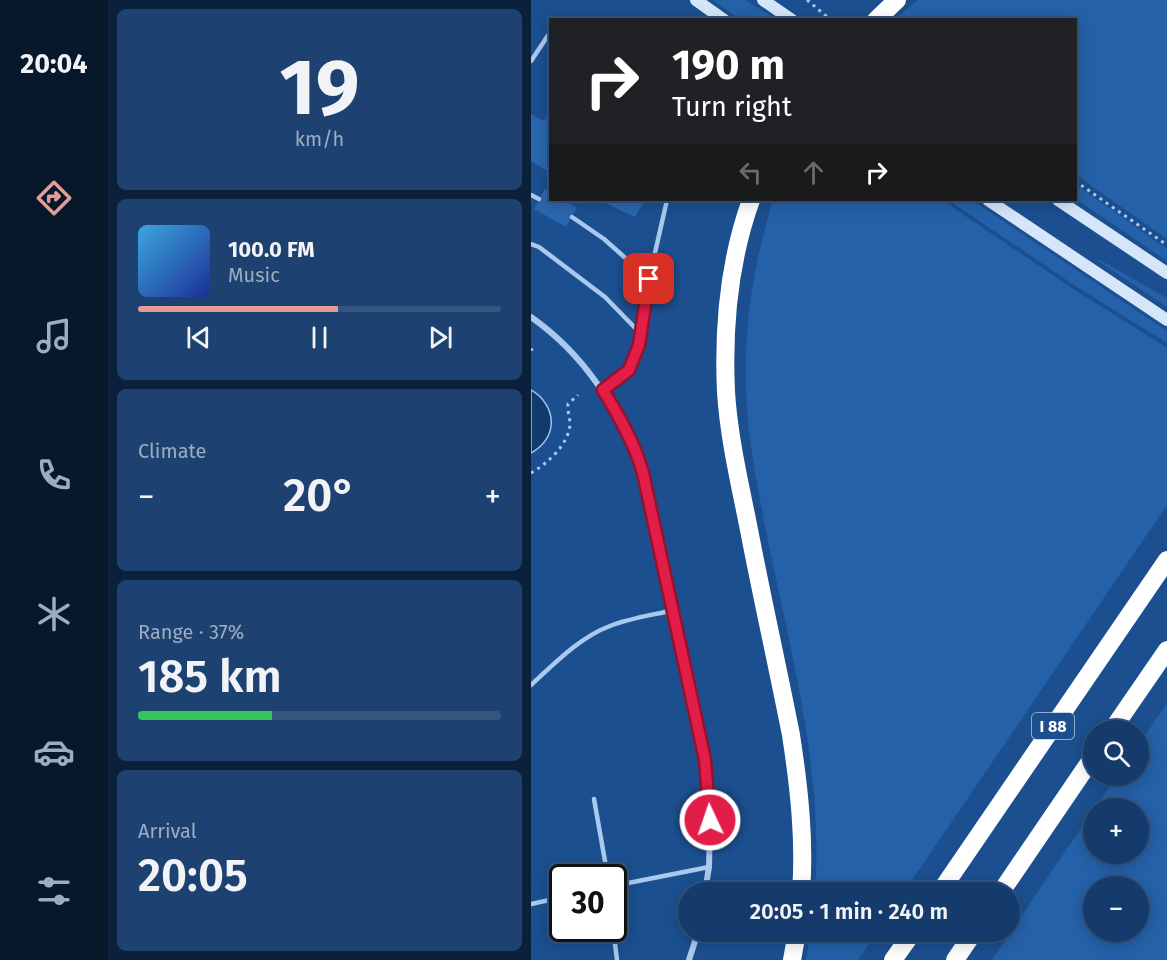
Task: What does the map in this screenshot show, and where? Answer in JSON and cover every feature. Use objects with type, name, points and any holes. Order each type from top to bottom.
[{"type":"highway","points":[[876,18],[897,0]]},
{"type":"highway","points":[[751,201],[730,279],[726,393],[735,456],[791,735],[798,781],[801,882]]},
{"type":"highway","name":"I 88","points":[[946,882],[1167,560]]},
{"type":"highway","points":[[1119,720],[1167,650]]},
{"type":"highway","name":"I 88","points":[[1008,882],[1083,772]]},
{"type":"highway","points":[[792,960],[795,942]]},
{"type":"highway","points":[[893,960],[906,942]]},
{"type":"highway","points":[[955,960],[967,942]]},
{"type":"main road","points":[[696,0],[721,18]]},
{"type":"main road","points":[[763,0],[789,18]]},
{"type":"main road","points":[[989,201],[1167,320]]},
{"type":"main road","points":[[1059,201],[1167,273]]},
{"type":"street","points":[[531,317],[558,338],[581,361],[603,390],[640,461],[705,760],[710,820],[707,882]]},
{"type":"street","points":[[689,960],[695,942]]},
{"type":"lane","points":[[531,61],[549,34]]},
{"type":"lane","points":[[531,195],[539,199]]},
{"type":"lane","points":[[603,390],[629,370],[639,345],[649,279],[667,201]]},
{"type":"lane","points":[[572,217],[604,239],[649,279]]},
{"type":"lane","points":[[531,244],[539,247],[605,297],[641,334]]},
{"type":"lane","points":[[531,685],[563,656],[609,626],[674,610]]},
{"type":"lane","points":[[594,799],[606,864]]},
{"type":"lane","points":[[627,883],[709,867]]},
{"type":"lane","points":[[531,904],[549,900]]},
{"type":"lane","points":[[615,942],[617,960]]},
{"type":"path","points":[[807,0],[829,18]]},
{"type":"path","points":[[1077,182],[1167,245]]},
{"type":"path","points":[[531,472],[559,450],[570,425],[568,404],[578,394]]},
{"type":"shaded area","points":[[712,0],[745,0],[774,18],[739,18]]},
{"type":"shaded area","points":[[918,0],[1167,0],[1167,239],[1077,176],[1077,18],[896,18]]},
{"type":"shaded area","points":[[1077,185],[1167,249],[1167,261],[1077,200]]},
{"type":"shaded area","points":[[773,201],[943,201],[1075,290],[1167,348],[1167,505],[911,882],[815,882],[814,800],[809,754],[794,662],[755,472],[746,400],[747,336],[756,267]]},
{"type":"shaded area","points":[[949,201],[973,201],[1167,331],[1167,343],[1077,287]]},
{"type":"shaded area","points":[[1097,260],[1167,298],[1167,307]]},
{"type":"shaded area","points":[[531,390],[546,404],[551,422],[546,439],[531,453]]},
{"type":"shaded area","points":[[1167,703],[1167,960],[992,960],[1004,942],[1020,942],[1020,918],[1083,825],[1083,864],[1149,864],[1149,798],[1102,798],[1110,786],[1149,786],[1149,729]]},
{"type":"shaded area","points":[[809,942],[870,942],[858,960],[806,960]]},
{"type":"building","points":[[531,114],[544,121],[546,118],[549,120],[549,175],[546,174],[547,171],[531,161]]},
{"type":"building","points":[[545,189],[549,191],[549,201],[568,201],[577,208],[566,227],[534,209]]},
{"type":"building","points":[[601,201],[644,201],[635,217]]},
{"type":"route","points":[[649,279],[639,345],[629,370],[603,390],[620,419],[640,461],[643,473],[705,760],[710,820]]}]
